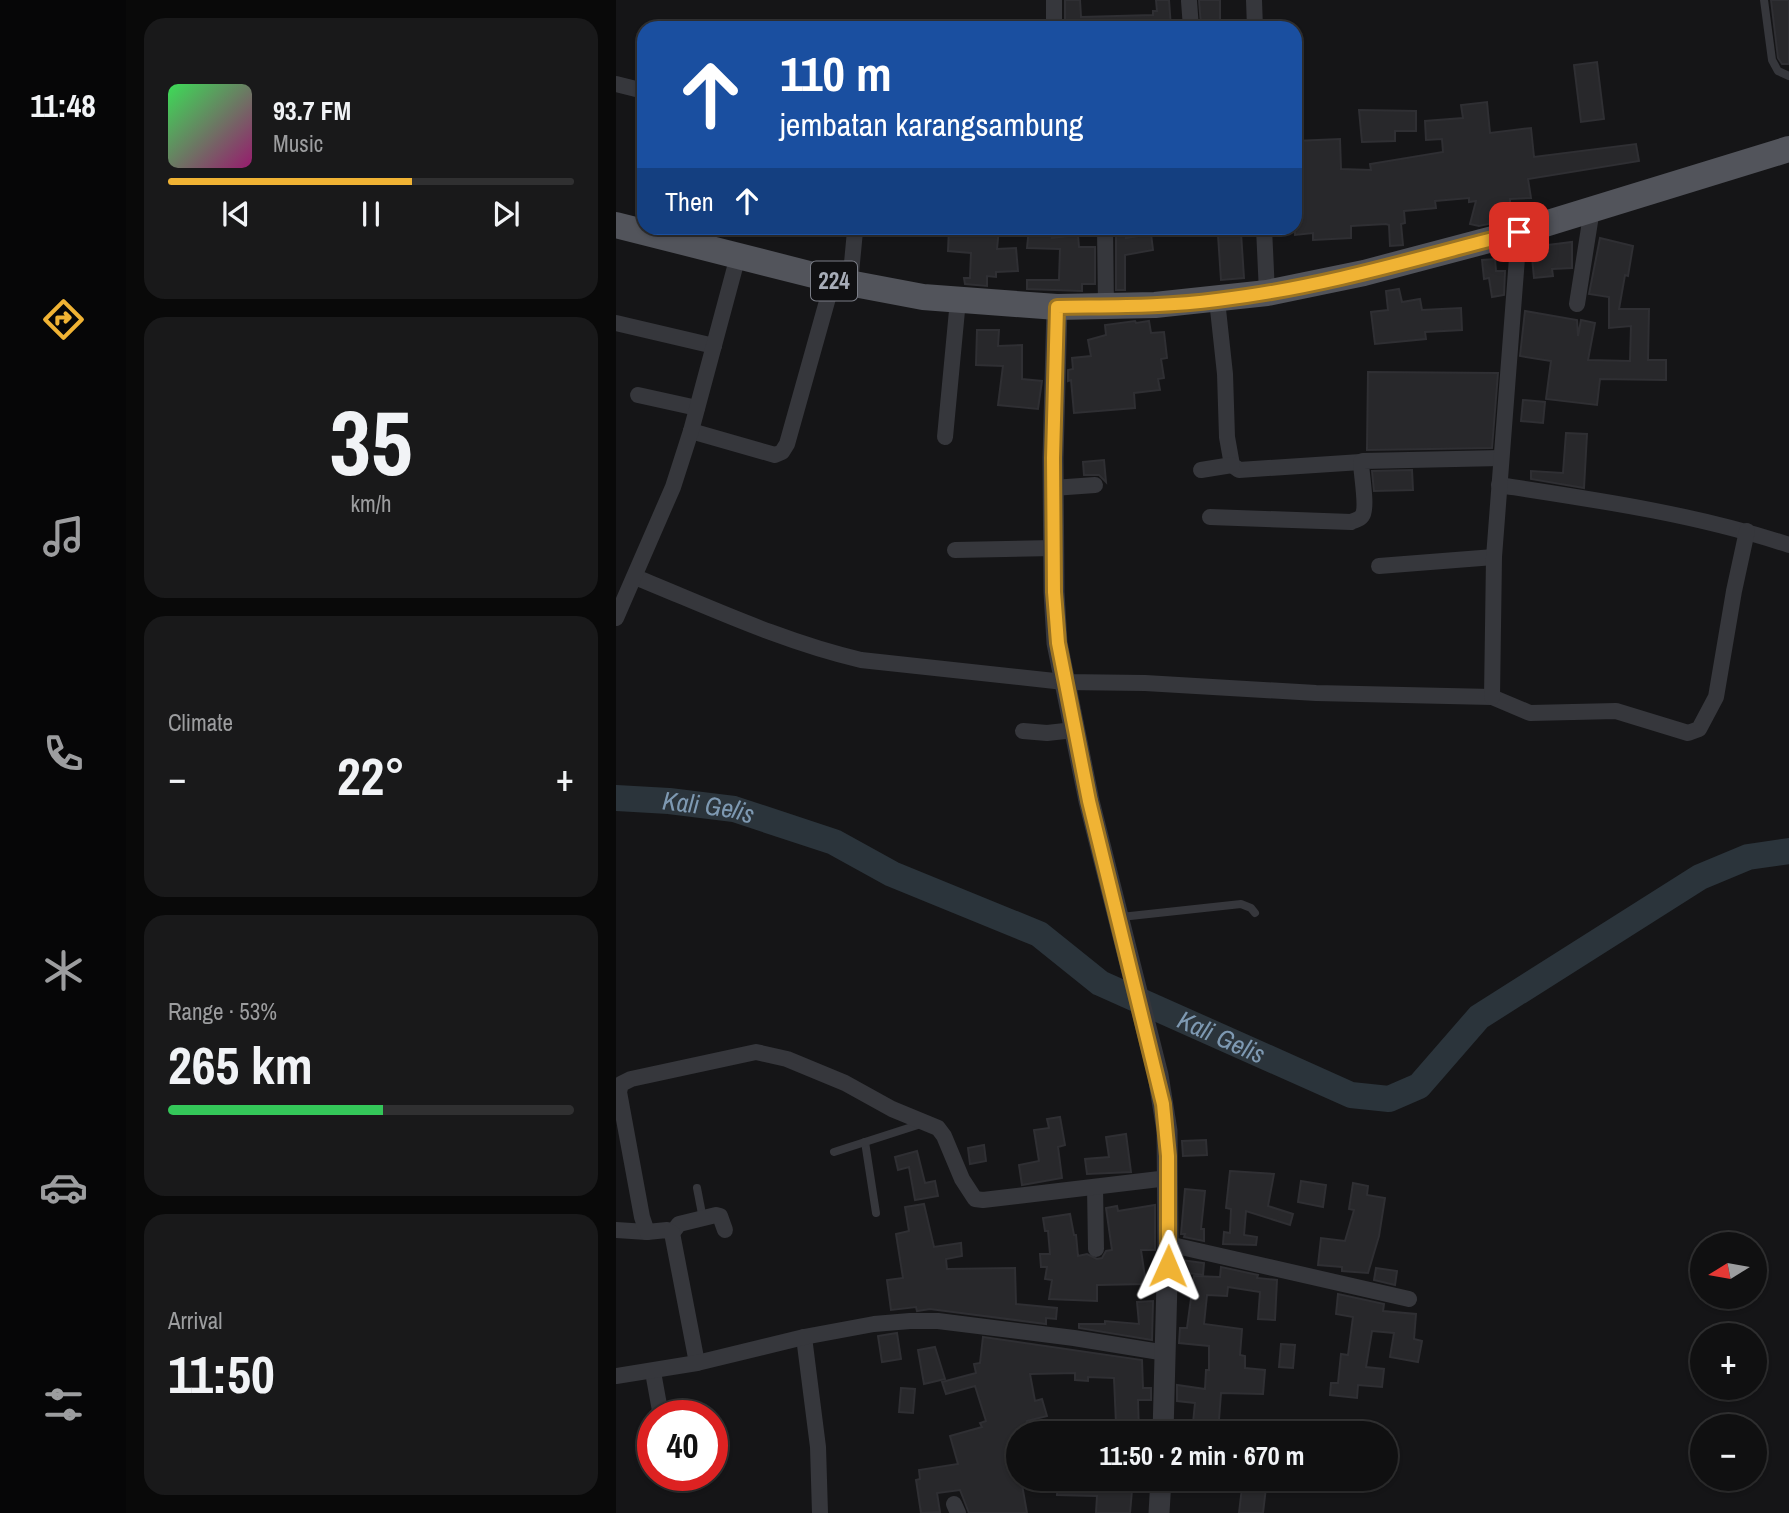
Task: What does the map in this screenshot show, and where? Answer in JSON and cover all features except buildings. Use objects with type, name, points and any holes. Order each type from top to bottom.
[{"type":"main road","name":"224","points":[[655,235],[842,282],[923,297],[1057,307],[1155,306],[1267,293],[1364,272],[1519,232],[1789,149]]},
{"type":"main road","name":"224","points":[[616,225],[637,230]]},
{"type":"street","points":[[1054,0],[1054,21]]},
{"type":"street","points":[[1254,0],[1255,21]]},
{"type":"street","points":[[1189,1],[1190,21]]},
{"type":"street","points":[[616,84],[637,89]]},
{"type":"street","points":[[1577,304],[1592,209]]},
{"type":"street","points":[[1492,697],[1494,557],[1519,232]]},
{"type":"street","points":[[691,431],[775,455],[782,452],[842,282],[854,235]]},
{"type":"street","points":[[1105,235],[1106,306]]},
{"type":"street","points":[[1264,235],[1267,293]]},
{"type":"street","points":[[616,618],[673,487],[691,431],[738,256]]},
{"type":"street","points":[[945,437],[958,300]]},
{"type":"street","points":[[1217,300],[1226,374],[1229,457],[1232,465],[1239,470],[1367,460],[1502,458]]},
{"type":"street","points":[[1057,307],[1053,488],[1058,643],[1089,801],[1163,1104],[1168,1178],[1163,1421]]},
{"type":"street","points":[[616,323],[714,346]]},
{"type":"street","points":[[638,395],[697,408]]},
{"type":"street","points":[[1210,517],[1343,522],[1359,519],[1364,506],[1361,462]]},
{"type":"street","points":[[1201,470],[1232,465]]},
{"type":"street","points":[[1053,488],[1095,485]]},
{"type":"street","points":[[1499,485],[1614,502],[1747,531],[1789,545]]},
{"type":"street","points":[[635,577],[746,622],[835,654],[861,660],[1064,682],[1144,683],[1344,694],[1492,697],[1530,713],[1616,711],[1679,732],[1695,732],[1716,697],[1747,531]]},
{"type":"street","points":[[955,550],[1054,548]]},
{"type":"street","points":[[1380,566],[1494,557]]},
{"type":"street","points":[[1023,731],[1047,733],[1074,730]]},
{"type":"street","points":[[647,1232],[619,1092],[621,1084],[631,1079],[756,1052],[787,1059],[845,1083],[892,1109],[938,1128],[962,1179],[975,1199],[1168,1178]]},
{"type":"street","points":[[1096,1187],[1096,1249]]},
{"type":"street","points":[[696,1363],[672,1233],[679,1224],[720,1216],[724,1230]]},
{"type":"street","points":[[616,1230],[667,1230],[672,1233]]},
{"type":"street","points":[[1168,1244],[1409,1299]]},
{"type":"street","points":[[616,1376],[653,1372],[804,1337],[874,1324],[938,1321],[1166,1353]]},
{"type":"street","points":[[804,1337],[817,1447],[820,1513]]},
{"type":"street","points":[[653,1372],[658,1400]]},
{"type":"street","points":[[1158,1513],[1160,1491]]},
{"type":"lane","points":[[1764,0],[1772,60],[1778,71],[1789,76]]},
{"type":"lane","points":[[1118,918],[1241,904],[1255,913]]},
{"type":"lane","points":[[834,1152],[926,1122]]},
{"type":"lane","points":[[865,1142],[876,1213]]},
{"type":"lane","points":[[697,1188],[703,1219]]},
{"type":"waterway","name":"Kali Gelis","points":[[616,798],[734,809],[834,842],[892,874],[1039,934],[1100,983],[1351,1095],[1389,1099],[1419,1086],[1479,1017],[1700,877],[1748,857],[1789,851]]},
{"type":"route","points":[[1168,1266],[1167,1132],[1158,1075],[1089,801],[1058,643],[1054,592],[1053,458],[1057,307],[1155,306],[1267,293],[1364,272],[1519,232]]}]
